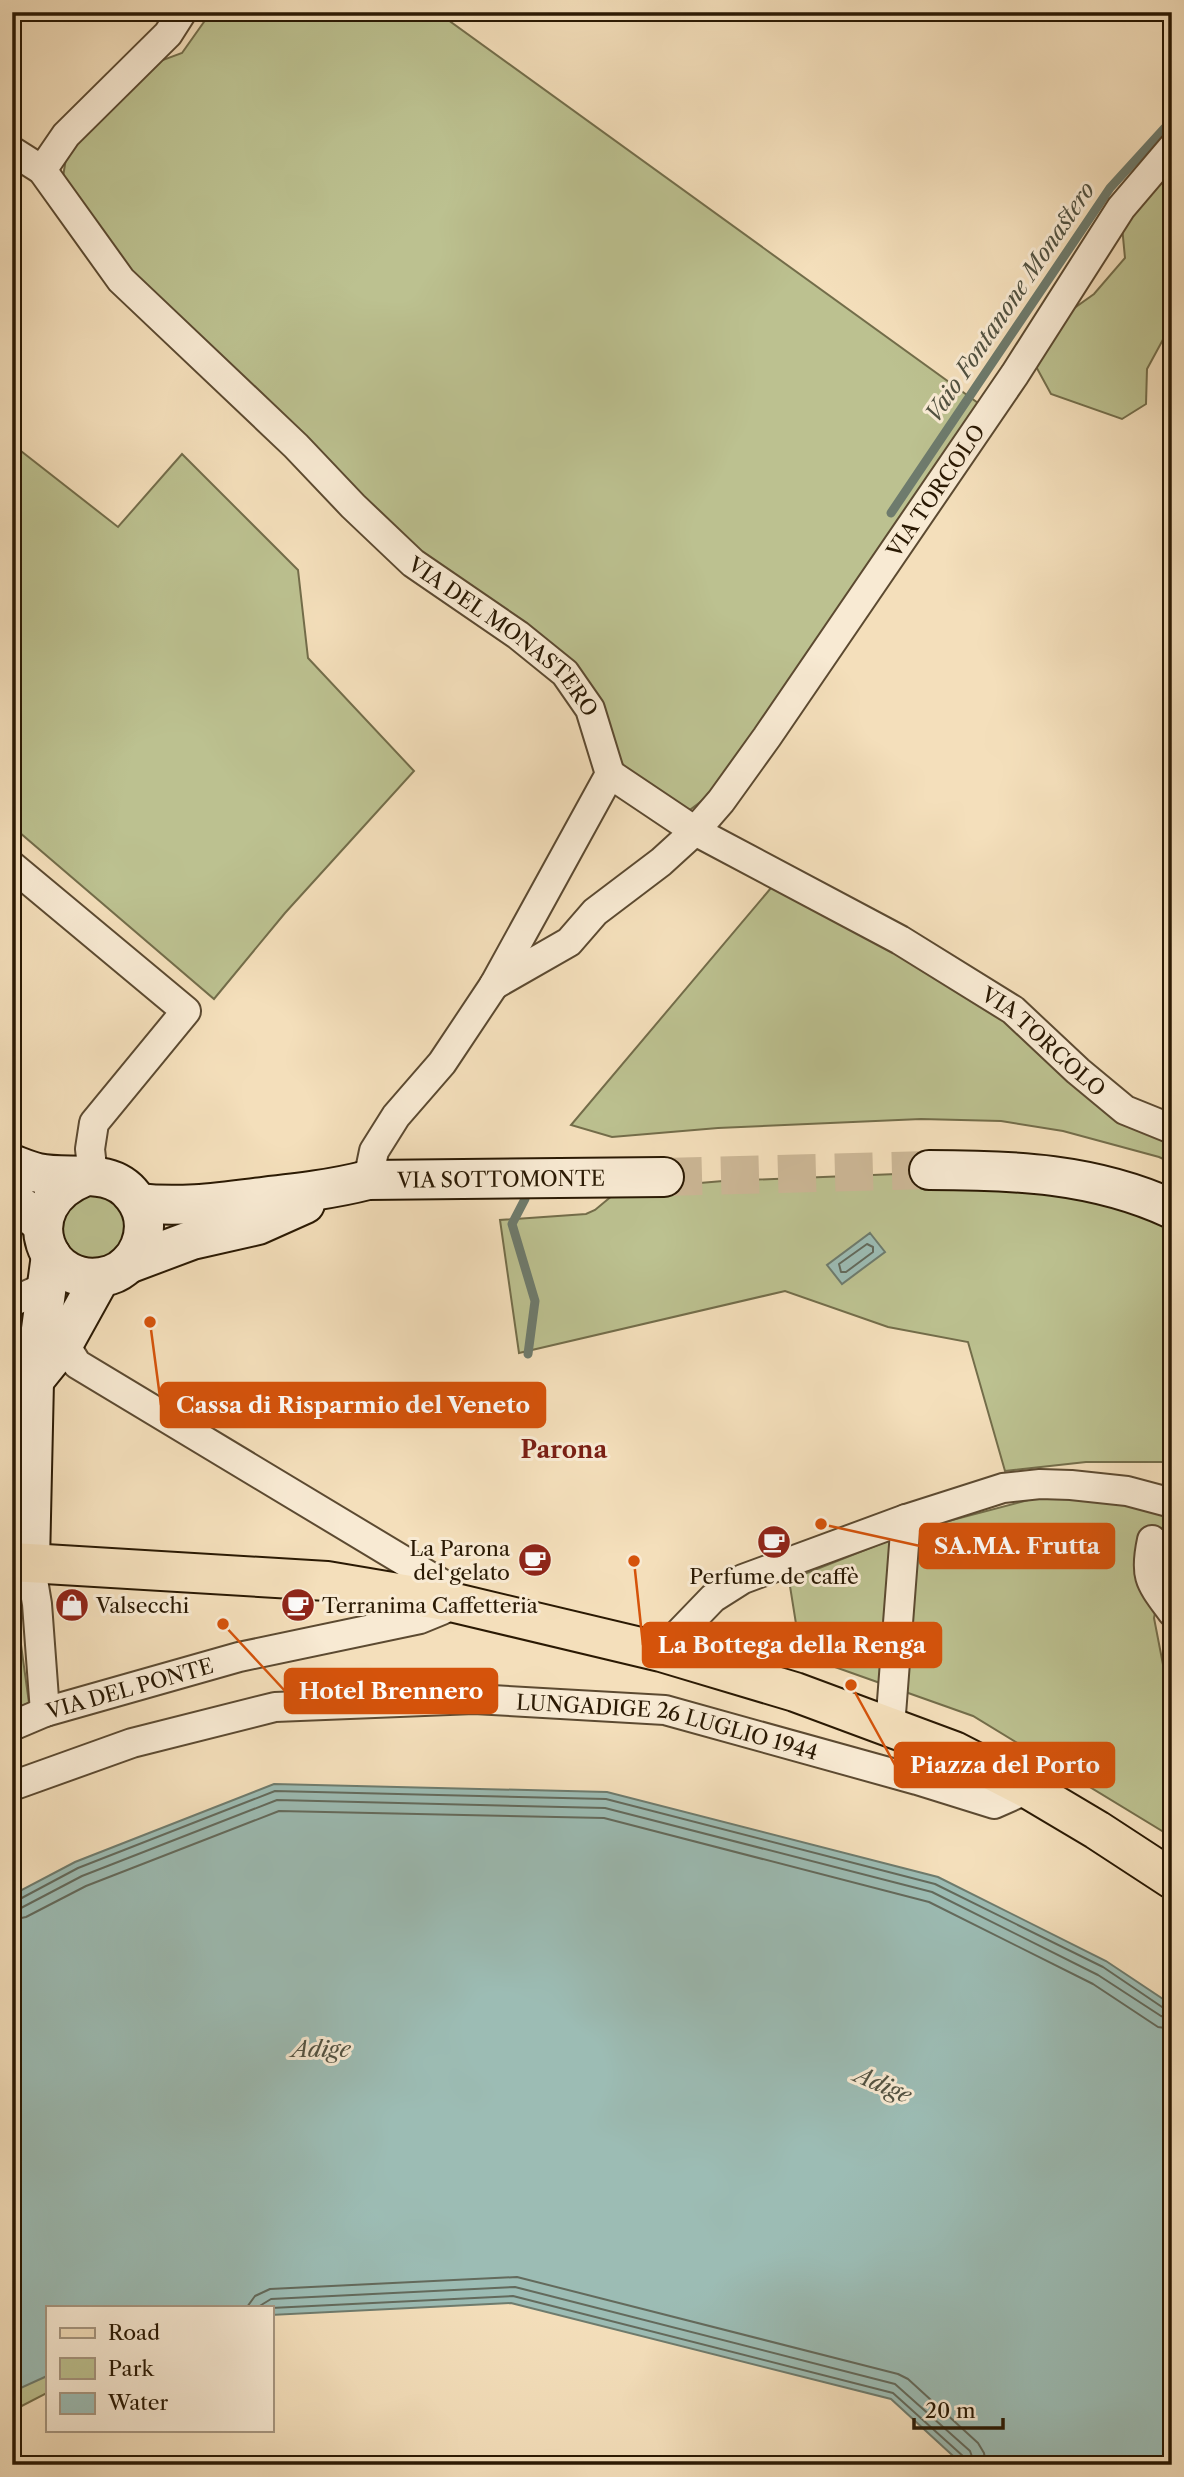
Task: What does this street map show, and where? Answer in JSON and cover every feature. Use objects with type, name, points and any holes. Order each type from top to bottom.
[{"type":"main road","points":[[12,1164],[38,1173],[107,1178],[120,1183],[139,1203],[144,1219],[144,1236],[138,1251],[114,1271],[34,1381]]},
{"type":"main road","points":[[929,1170],[1003,1170],[1083,1179],[1172,1209]]},
{"type":"main road","points":[[88,1176],[68,1183],[55,1194],[46,1209],[47,1255],[34,1381],[21,1562],[327,1581],[451,1602],[661,1652],[795,1692],[954,1751],[1028,1789],[1172,1879]]},
{"type":"main road","name":"VIA SOTTOMONTE","points":[[139,1203],[170,1207],[353,1184],[664,1177]]},
{"type":"main road","name":"VIA SOTTOMONTE","points":[[114,1271],[192,1240],[258,1225],[353,1184]]},
{"type":"main road","points":[[12,1199],[47,1255],[60,1266],[86,1278],[114,1271]]},
{"type":"street","points":[[42,170],[66,135],[168,34],[182,12]]},
{"type":"street","name":"VIA TORCOLO","points":[[494,985],[569,942],[595,912],[661,862],[695,831],[721,801],[1015,374],[1121,208],[1172,148]]},
{"type":"street","name":"VIA DEL MONASTERO","points":[[12,150],[42,170],[121,280],[296,446],[353,506],[413,563],[518,635],[565,673],[590,709],[610,774]]},
{"type":"street","points":[[353,1184],[396,1115],[442,1063],[494,985],[610,774],[695,831]]},
{"type":"street","name":"VIA TORCOLO","points":[[695,831],[900,940],[1013,1010],[1078,1071],[1125,1110],[1172,1129]]},
{"type":"street","points":[[12,866],[186,1011],[94,1123],[88,1176]]},
{"type":"street","points":[[12,1302],[47,1255]]},
{"type":"street","points":[[12,1341],[34,1381]]},
{"type":"street","points":[[64,1343],[77,1364],[444,1585],[451,1602]]},
{"type":"street","points":[[661,1652],[713,1598],[743,1579],[906,1519],[1003,1488],[1040,1484],[1127,1491],[1172,1503]]},
{"type":"street","points":[[890,1727],[906,1519]]},
{"type":"street","points":[[1152,1540],[1147,1564],[1152,1584],[1172,1612]]},
{"type":"street","points":[[21,1562],[37,1604],[45,1712]]},
{"type":"street","name":"VIA DEL PONTE","points":[[12,1726],[45,1712],[239,1657],[420,1619],[442,1610],[451,1602]]},
{"type":"street","name":"LUNGADIGE 26 LUGLIO 1944","points":[[12,1786],[132,1743],[275,1707],[474,1699],[665,1710],[994,1804],[1028,1789]]},
{"type":"green space","points":[[211,12],[437,12],[978,403],[767,724],[703,800],[687,812],[632,774],[616,758],[570,677],[482,610],[184,341],[62,183],[67,152],[160,61],[182,53]]},
{"type":"green space","points":[[1172,153],[1172,323],[1147,369],[1146,404],[1122,419],[1051,394],[1033,361],[1052,324],[1094,294],[1125,258],[1120,205]]},
{"type":"green space","points":[[12,444],[118,527],[182,454],[298,570],[308,658],[414,771],[285,913],[214,999],[12,826]]},
{"type":"green space","points":[[787,869],[929,946],[1111,1096],[1172,1114],[1172,1163],[1063,1131],[1001,1121],[921,1119],[718,1128],[612,1137],[571,1125]]},
{"type":"green space","points":[[921,1173],[996,1175],[1172,1222],[1172,1449],[1167,1462],[1086,1462],[1005,1471],[968,1342],[888,1327],[785,1291],[519,1353],[500,1220],[586,1214],[619,1190],[723,1181]]},
{"type":"green space","points":[[73,1189],[127,1199],[127,1256],[74,1268],[54,1208]]},
{"type":"green space","points":[[1040,1497],[1122,1500],[1172,1514],[1172,1529],[1154,1618],[1172,1711],[1172,1837],[973,1716],[801,1655],[789,1580],[918,1529]]},
{"type":"green space","points":[[12,1579],[29,1703],[12,1710]]},
{"type":"green space","points":[[46,2348],[46,2394],[12,2411],[12,2365]]},
{"type":"water","points":[[870,1233],[885,1252],[842,1284],[827,1265]]},
{"type":"water","name":"Adige","points":[[274,1784],[607,1792],[938,1877],[1106,1961],[1172,2005],[1172,2465],[963,2465],[891,2399],[511,2303],[273,2315],[273,2306],[46,2306],[46,2376],[12,2392],[12,1895],[75,1862]]},
{"type":"waterway","name":"Vaio Fontanone Monastero","points":[[891,513],[1110,188],[1172,120]]},
{"type":"waterway","name":"Vaio Fontanone Monastero","points":[[525,1199],[512,1224],[535,1301],[528,1354]]},
{"type":"tunnel","points":[[664,1177],[929,1170]]},
{"type":"place","name":"Cassa di Risparmio del Veneto","points":[[150,1322]]},
{"type":"place","name":"SA.MA. Frutta","points":[[821,1524]]},
{"type":"place","name":"Perfume de caffè","points":[[774,1542]]},
{"type":"place","name":"La Parona del gelato","points":[[535,1560]]},
{"type":"place","name":"La Bottega della Renga","points":[[634,1561]]},
{"type":"place","name":"Valsecchi","points":[[72,1605]]},
{"type":"place","name":"Terranima Caffetteria","points":[[298,1605]]},
{"type":"place","name":"Hotel Brennero","points":[[223,1624]]},
{"type":"place","name":"Piazza del Porto","points":[[851,1685]]},
{"type":"district","name":"Parona","points":[[564,1449]]}]
